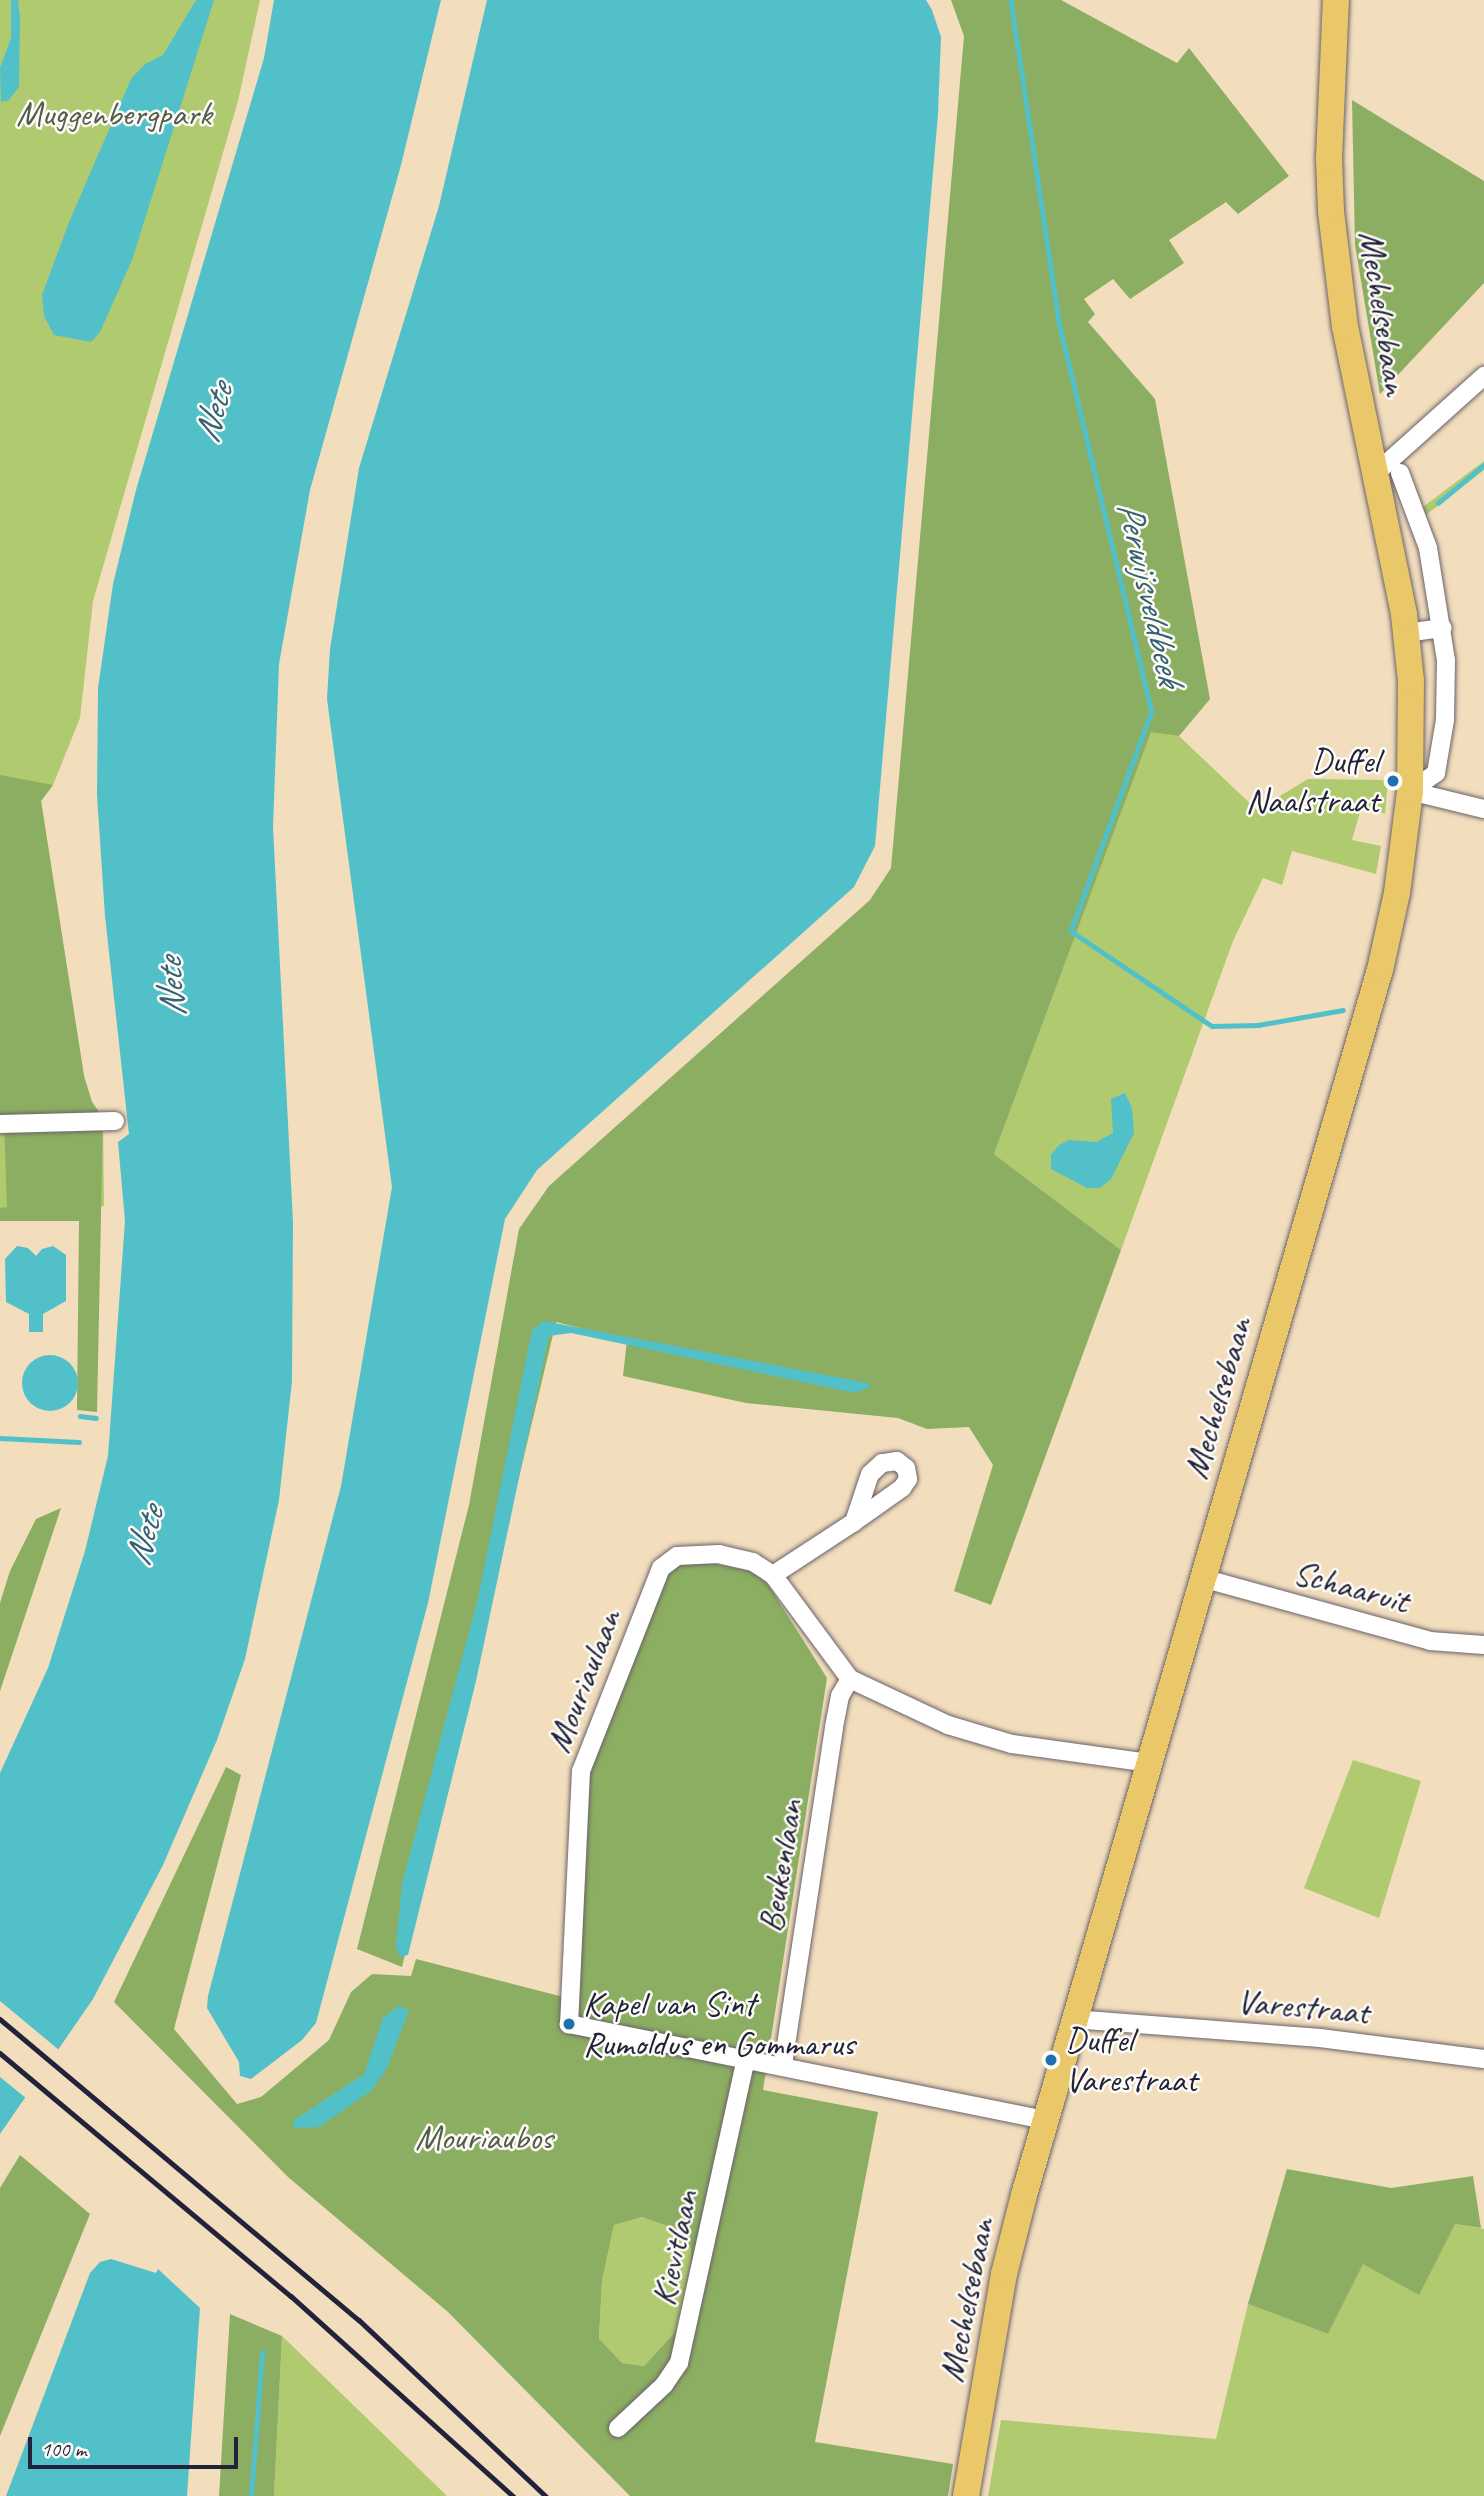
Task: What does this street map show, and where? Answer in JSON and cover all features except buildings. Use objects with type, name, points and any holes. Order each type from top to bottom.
[{"type":"main road","name":"Mechelsebaan","points":[[966,2496],[1004,2274],[1045,2120],[1380,970],[1397,893],[1410,791],[1413,736],[1406,633],[1389,472],[1345,327],[1332,211],[1329,158],[1336,0]]},
{"type":"street","points":[[1389,472],[1484,376]]},
{"type":"street","name":"Mechelsebaan","points":[[1389,472],[1428,548],[1443,628],[1446,687],[1441,750],[1436,773],[1410,791]]},
{"type":"street","points":[[1406,633],[1443,628]]},
{"type":"street","points":[[1410,791],[1484,809]]},
{"type":"street","points":[[0,1124],[115,1121]]},
{"type":"street","points":[[773,1575],[854,1522]]},
{"type":"street","name":"Mouriaulaan","points":[[746,2058],[569,2024],[581,1771],[661,1567],[677,1556],[719,1554],[753,1562],[773,1575],[833,1661],[850,1679],[948,1726],[1012,1744],[1149,1763]]},
{"type":"street","name":"Schaaruit","points":[[1202,1578],[1430,1641],[1484,1645]]},
{"type":"street","points":[[833,1661],[840,1696]]},
{"type":"street","name":"Beukenlaan","points":[[783,2065],[840,1696],[850,1679]]},
{"type":"street","name":"Varestraat","points":[[1073,2020],[1320,2038],[1484,2059]]},
{"type":"street","points":[[746,2058],[1045,2120]]},
{"type":"street","name":"Kievitlaan","points":[[618,2428],[664,2385],[680,2363],[746,2058]]},
{"type":"green space","name":"Muggenbergpark","points":[[0,0],[260,0],[238,101],[93,601],[80,718],[53,785],[41,801],[84,1076],[92,1102],[103,1118],[104,1206],[0,1208]]},
{"type":"green space","points":[[951,0],[1061,0],[1177,63],[1189,48],[1289,176],[1238,214],[1226,202],[1169,240],[1184,263],[1130,299],[1113,279],[1084,299],[1095,314],[1088,322],[1155,399],[1210,699],[1179,736],[1151,732],[994,1154],[1121,1250],[991,1605],[954,1591],[993,1465],[969,1427],[927,1429],[898,1418],[746,1403],[623,1376],[627,1340],[556,1322],[402,1967],[357,1949],[469,1505],[519,1229],[549,1186],[870,900],[891,868],[964,36]]},
{"type":"green space","points":[[1352,100],[1484,181],[1484,283],[1380,394],[1355,245]]},
{"type":"green space","points":[[1484,461],[1484,470],[1426,515],[1423,507]]},
{"type":"green space","points":[[1151,731],[1179,736],[1257,810],[1308,779],[1388,780],[1385,814],[1362,805],[1352,840],[1381,846],[1376,874],[1292,851],[1282,885],[1263,878],[1233,941],[1121,1250],[994,1154]]},
{"type":"green space","points":[[0,775],[53,785],[41,801],[84,1076],[92,1102],[103,1118],[97,1412],[77,1410],[79,1221],[0,1221],[0,1208],[7,1207],[4,1120],[0,1120]]},
{"type":"green space","points":[[61,1508],[0,1691],[0,1603],[10,1571],[36,1519]]},
{"type":"green space","name":"Mouriaubos","points":[[683,1563],[711,1563],[755,1572],[769,1586],[827,1678],[763,2090],[878,2112],[815,2442],[953,2464],[948,2496],[630,2496],[448,2312],[288,2177],[114,2002],[226,1767],[241,1775],[174,2029],[237,2104],[261,2097],[329,2040],[351,1992],[372,1974],[411,1976],[416,1959],[575,2000],[586,1780],[665,1572]],"holes":[[[642,2217],[673,2228],[691,2249],[689,2286],[675,2332],[644,2366],[622,2363],[599,2339],[602,2281],[614,2225]]]},
{"type":"green space","points":[[1353,1760],[1421,1781],[1379,1918],[1304,1888]]},
{"type":"green space","points":[[20,2155],[90,2214],[0,2436],[0,2188]]},
{"type":"green space","points":[[1287,2169],[1391,2188],[1473,2176],[1481,2228],[1455,2224],[1419,2295],[1363,2264],[1328,2334],[1248,2304]]},
{"type":"green space","points":[[642,2217],[673,2228],[691,2249],[689,2286],[675,2332],[644,2366],[622,2363],[599,2340],[602,2281],[614,2225]]},
{"type":"green space","points":[[1455,2224],[1484,2229],[1484,2496],[988,2496],[1001,2420],[1216,2439],[1248,2304],[1328,2334],[1363,2263]]},
{"type":"green space","points":[[230,2314],[282,2336],[274,2496],[219,2496]]},
{"type":"green space","points":[[282,2336],[447,2496],[274,2496]]},
{"type":"water","points":[[11,0],[18,0],[20,18],[19,87],[8,101],[1,102],[0,68],[11,38]]},
{"type":"water","points":[[196,0],[214,0],[132,260],[100,332],[91,342],[54,335],[44,316],[42,295],[69,222],[131,79],[145,64],[163,55]]},
{"type":"water","name":"Nete","points":[[274,0],[441,0],[401,165],[310,490],[279,664],[273,827],[293,1222],[292,1381],[279,1500],[245,1659],[217,1740],[163,1865],[93,1999],[0,2134],[0,1773],[48,1668],[85,1551],[108,1456],[125,1221],[118,1142],[129,1134],[105,916],[97,795],[98,688],[113,584],[136,490],[264,58]]},
{"type":"water","points":[[487,0],[926,0],[932,10],[941,37],[938,114],[875,846],[854,887],[537,1170],[505,1219],[428,1603],[316,2023],[302,2040],[251,2079],[240,2076],[239,2062],[207,2008],[208,1996],[341,1486],[392,1187],[327,699],[330,649],[359,468],[439,206]]},
{"type":"water","points":[[1125,1093],[1132,1108],[1134,1133],[1111,1179],[1100,1188],[1087,1188],[1051,1169],[1051,1155],[1059,1145],[1069,1140],[1096,1142],[1113,1133],[1111,1099]]},
{"type":"water","points":[[17,1246],[28,1248],[36,1256],[42,1249],[53,1246],[66,1255],[66,1301],[43,1314],[43,1332],[29,1332],[29,1314],[6,1302],[5,1259]]},
{"type":"water","points":[[544,1321],[868,1383],[870,1387],[855,1393],[571,1333],[549,1336],[476,1681],[408,1955],[400,1957],[396,1946],[402,1884],[478,1598],[532,1330]]},
{"type":"water","points":[[50,1355],[61,1357],[70,1363],[76,1372],[76,1394],[70,1403],[61,1409],[50,1411],[39,1409],[30,1403],[24,1394],[22,1383],[24,1372],[30,1363],[39,1357]]},
{"type":"water","points":[[398,2006],[409,2010],[387,2068],[372,2090],[319,2127],[293,2128],[294,2120],[364,2074],[383,2018]]},
{"type":"water","points":[[111,2259],[156,2273],[158,2269],[200,2308],[187,2496],[6,2496],[90,2273],[100,2262]]},
{"type":"pier","points":[[0,2001],[59,2050],[27,2099],[0,2077]]},
{"type":"waterway","name":"Perwijsveldbeek","points":[[1011,0],[1059,322],[1152,711],[1071,931],[1212,1026],[1258,1025],[1343,1010]]},
{"type":"waterway","points":[[1438,503],[1484,465]]},
{"type":"waterway","points":[[80,1416],[96,1418]]},
{"type":"waterway","points":[[0,1438],[79,1442]]},
{"type":"waterway","points":[[251,2496],[262,2352]]},
{"type":"railway","points":[[0,2019],[359,2320],[546,2496]]},
{"type":"railway","points":[[0,2053],[291,2296],[513,2496]]},
{"type":"place","name":"Duffel Naalstraat","points":[[1393,781]]},
{"type":"place","name":"Kapel van Sint Rumoldus en Gommarus","points":[[569,2024]]},
{"type":"place","name":"Duffel Varestraat","points":[[1051,2060]]}]
